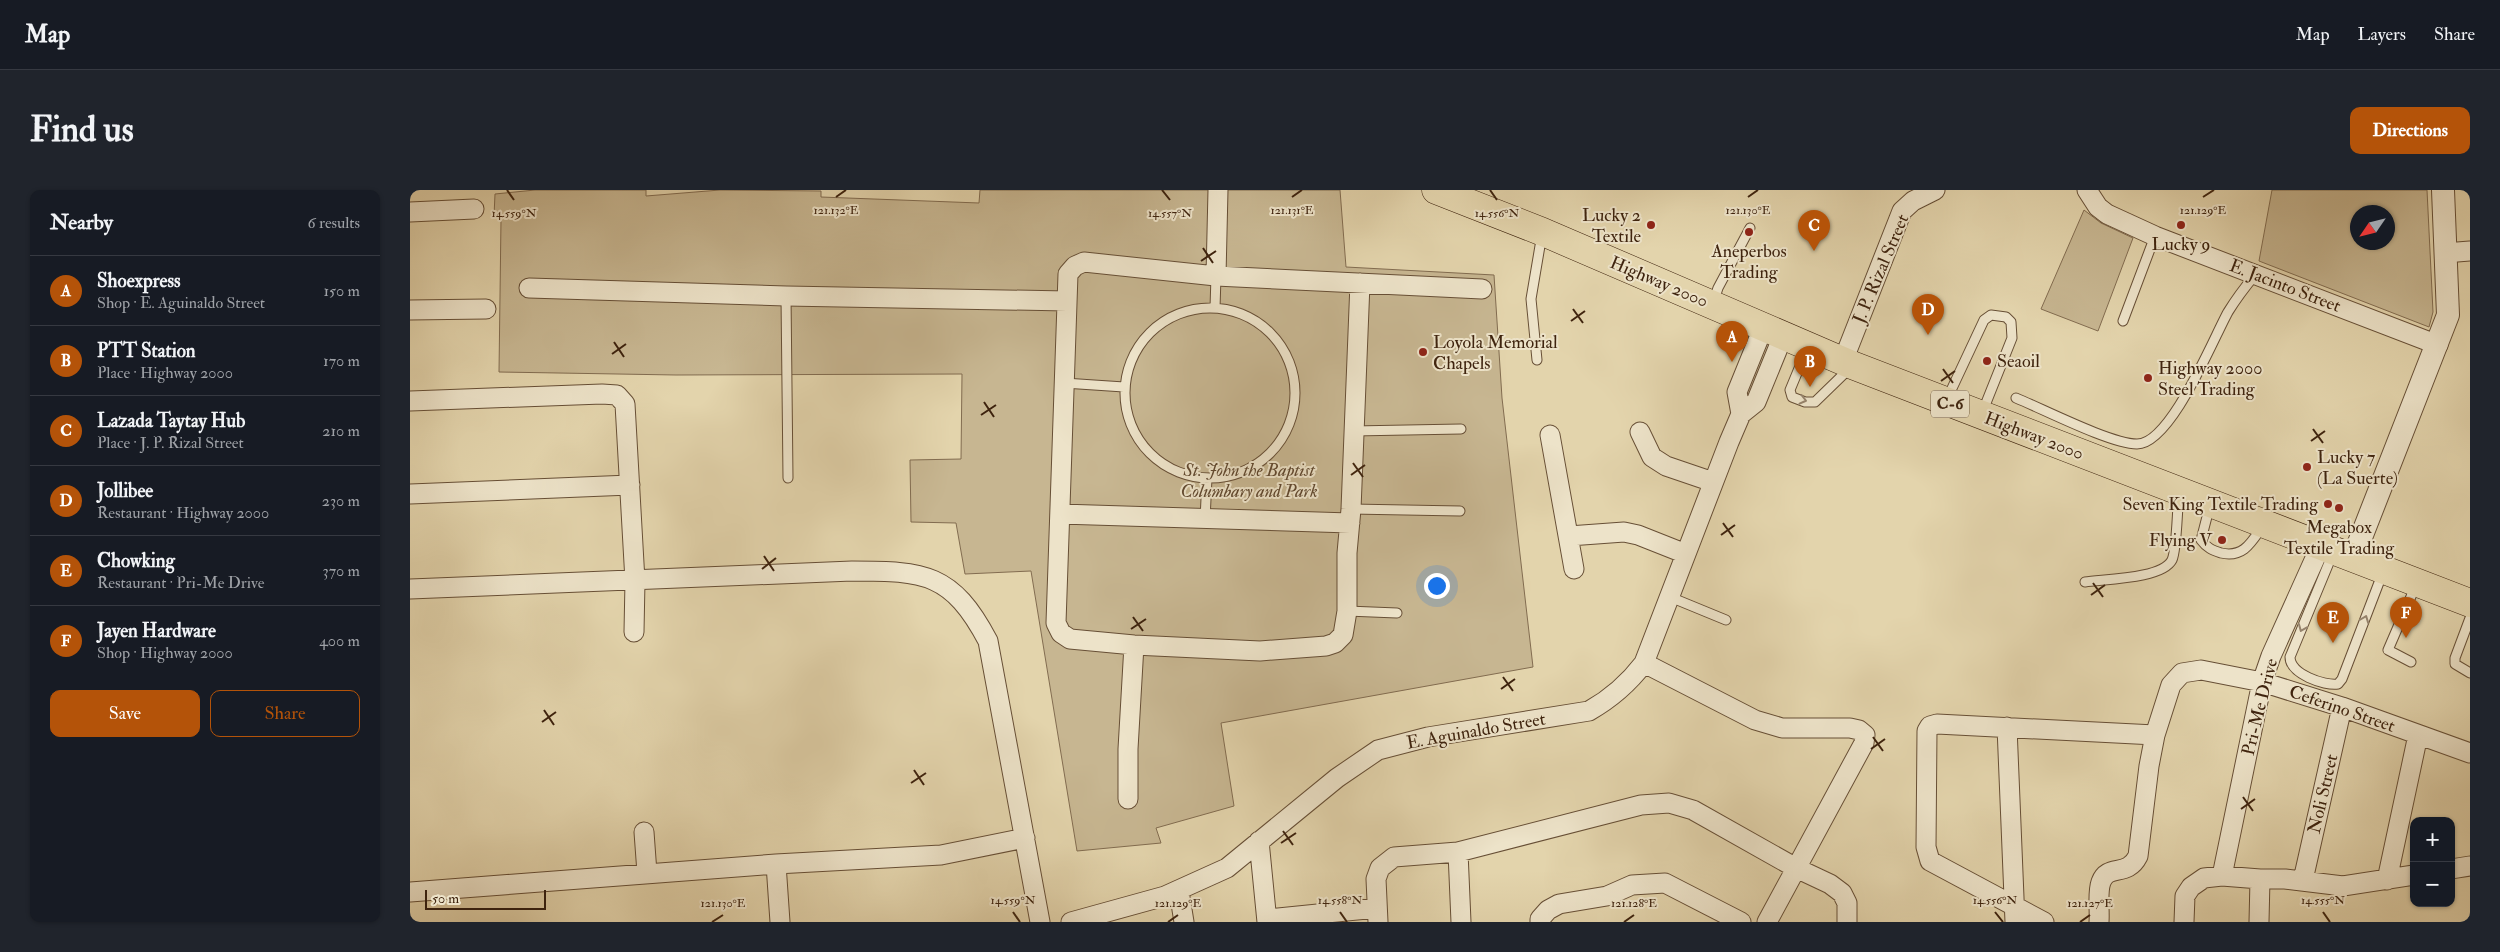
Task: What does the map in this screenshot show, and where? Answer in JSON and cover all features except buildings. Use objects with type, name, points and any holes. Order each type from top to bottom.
[{"type":"main road","name":"Highway 2000","points":[[1436,190],[1543,232],[1848,363],[1981,416],[2470,603]]},
{"type":"street","points":[[1216,276],[1218,190]]},
{"type":"street","name":"J. P. Rizal Street","points":[[1848,363],[1902,211],[1912,201],[1935,190]]},
{"type":"street","name":"E. Jacinto Street","points":[[2087,190],[2098,207],[2107,214],[2155,236],[2438,345]]},
{"type":"street","points":[[2336,551],[2438,345],[2448,315],[2443,190]]},
{"type":"street","points":[[410,212],[474,209]]},
{"type":"street","points":[[2445,253],[2470,251]]},
{"type":"street","points":[[1360,283],[1351,516],[1347,553],[1347,611],[1343,635],[1336,643],[1326,646],[1260,651],[1134,645],[1070,639],[1061,633],[1056,623],[1068,274],[1075,266],[1084,262],[1216,276],[1360,283],[1482,289]]},
{"type":"street","points":[[529,288],[1067,302]]},
{"type":"street","points":[[410,310],[486,309]]},
{"type":"street","name":"E. Aguinaldo Street","points":[[1071,922],[1179,891],[1227,868],[1338,778],[1378,750],[1428,738],[1589,711],[1609,700],[1627,685],[1644,663],[1741,414],[1738,392],[1773,332]]},
{"type":"street","points":[[410,401],[617,395],[625,404],[635,581],[634,632]]},
{"type":"street","points":[[1640,432],[1652,457],[1666,466],[1713,482]]},
{"type":"street","points":[[1550,435],[1574,569]]},
{"type":"street","points":[[410,494],[630,485]]},
{"type":"street","points":[[1060,514],[1205,520],[1351,516]]},
{"type":"street","points":[[1569,536],[1624,532],[1638,535],[1686,554]]},
{"type":"street","name":"Pri-Me Drive","points":[[2222,876],[2262,682],[2272,656],[2336,551]]},
{"type":"street","points":[[410,589],[883,571],[910,573],[934,580],[957,594],[974,615],[988,641],[1040,922]]},
{"type":"street","points":[[1128,798],[1128,749],[1134,645]]},
{"type":"street","points":[[1644,663],[1755,720],[1782,728],[1850,728],[1859,730],[1865,735],[1864,744],[1767,922]]},
{"type":"street","name":"Ceferino Street","points":[[2155,735],[2171,685],[2182,673],[2201,670],[2262,682],[2342,707],[2470,753]]},
{"type":"street","name":"Noli Street","points":[[2303,880],[2342,707]]},
{"type":"street","points":[[2044,922],[2015,914],[1930,861],[1926,847],[1926,737],[1930,726],[1938,724],[2155,735],[2149,766],[2138,856],[2134,866],[2124,870],[2112,871],[2104,876],[2100,883],[2099,922]]},
{"type":"street","points":[[2006,727],[2015,914]]},
{"type":"street","points":[[2387,880],[2418,735]]},
{"type":"street","points":[[1259,841],[1267,920],[1377,915],[1376,879],[1380,868],[1394,858],[1458,852],[1641,805],[1669,803],[1693,810],[1796,868],[1830,884],[1842,893],[1847,903],[1847,922]]},
{"type":"street","points":[[644,832],[647,873]]},
{"type":"street","points":[[410,892],[776,864],[941,855],[1025,838]]},
{"type":"street","points":[[1458,852],[1462,922]]},
{"type":"street","points":[[776,864],[780,922]]},
{"type":"street","points":[[2455,868],[2470,866]]},
{"type":"street","points":[[2184,922],[2185,896],[2191,887],[2204,878],[2222,876],[2260,880],[2303,880],[2343,886],[2410,876]]},
{"type":"street","points":[[2259,922],[2260,880]]},
{"type":"street","points":[[1540,922],[1540,918],[1548,910],[1559,904],[1607,896],[1632,885],[1665,883],[1741,922]]},
{"type":"street","points":[[1179,891],[1184,922]]},
{"type":"lane","points":[[1712,305],[1718,288],[1750,228]]},
{"type":"lane","points":[[1537,360],[1531,300],[1543,232]]},
{"type":"lane","points":[[2124,321],[2155,236]]},
{"type":"lane","points":[[2016,398],[2110,438],[2130,444],[2144,443],[2160,431],[2177,409],[2228,313],[2255,275]]},
{"type":"lane","points":[[1215,308],[1216,276]]},
{"type":"lane","points":[[786,296],[788,478]]},
{"type":"lane","points":[[1215,308],[1242,314],[1271,334],[1283,350],[1289,363],[1295,390],[1289,424],[1270,454],[1248,470],[1221,478],[1194,477],[1174,470],[1157,460],[1147,450],[1129,421],[1124,387],[1126,374],[1133,355],[1153,328],[1164,320],[1182,312],[1215,308]]},
{"type":"lane","points":[[1946,402],[1984,320],[1991,315],[2006,317],[2011,322],[2012,338],[1981,416]]},
{"type":"lane","points":[[1808,346],[1790,390],[1792,397],[1805,402],[1815,402],[1848,363]]},
{"type":"lane","points":[[1064,383],[1124,387]]},
{"type":"lane","points":[[1353,431],[1461,429]]},
{"type":"lane","points":[[1205,520],[1207,478]]},
{"type":"lane","points":[[2085,582],[2154,573],[2165,568],[2172,559],[2179,492]]},
{"type":"lane","points":[[2210,504],[2201,540],[2212,550],[2227,554],[2240,553],[2248,547],[2264,524]]},
{"type":"lane","points":[[1351,516],[1460,510]]},
{"type":"lane","points":[[2336,551],[2290,658],[2292,668],[2297,672],[2330,685],[2338,684],[2342,679],[2384,570]]},
{"type":"lane","points":[[2411,662],[2388,650],[2417,583]]},
{"type":"lane","points":[[1670,597],[1726,620]]},
{"type":"lane","points":[[1347,611],[1397,613]]},
{"type":"lane","points":[[2470,618],[2455,658],[2456,664],[2470,673]]},
{"type":"green space","name":"St. John the Baptist Columbary and Park","points":[[535,190],[646,190],[646,196],[720,190],[821,191],[821,197],[979,203],[980,190],[1340,190],[1346,267],[1494,275],[1502,398],[1533,667],[1221,723],[1234,806],[1156,828],[1161,843],[1077,851],[1031,571],[965,574],[956,523],[911,522],[910,460],[961,459],[962,374],[676,375],[499,372],[501,220],[494,216],[495,194]]},
{"type":"green space","points":[[2272,190],[2427,190],[2433,312],[2429,327],[2259,261]]},
{"type":"green space","points":[[2084,210],[2101,223],[2133,238],[2098,331],[2041,309]]},
{"type":"place","name":"Lucky 2 Textile","points":[[1651,225]]},
{"type":"place","name":"Lucky 9","points":[[2181,225]]},
{"type":"place","name":"Aneperbos Trading","points":[[1749,232]]},
{"type":"place","name":"Lazada Taytay Hub","points":[[1814,251]]},
{"type":"place","name":"Jollibee","points":[[1928,335]]},
{"type":"place","name":"Loyola Memorial Chapels","points":[[1423,352]]},
{"type":"place","name":"Seaoil","points":[[1987,361]]},
{"type":"place","name":"Shoexpress","points":[[1732,362]]},
{"type":"place","name":"Highway 2000 Steel Trading","points":[[2148,378]]},
{"type":"place","name":"PTT Station","points":[[1810,387]]},
{"type":"place","name":"Lucky 7 (La Suerte)","points":[[2307,467]]},
{"type":"place","name":"Seven King Textile Trading","points":[[2328,504]]},
{"type":"place","name":"Megabox Textile Trading","points":[[2339,508]]},
{"type":"place","name":"Flying V","points":[[2222,540]]},
{"type":"place","name":"Jayen Hardware","points":[[2406,638]]},
{"type":"place","name":"Chowking","points":[[2333,643]]}]
